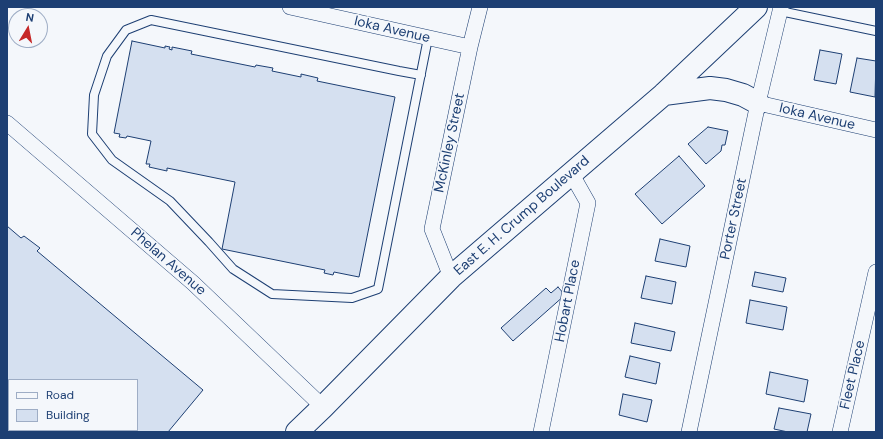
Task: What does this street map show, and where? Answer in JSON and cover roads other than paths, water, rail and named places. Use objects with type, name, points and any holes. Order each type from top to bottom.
[{"type":"main road","name":"East E. H. Crump Boulevard","points":[[297,432],[451,278],[664,94],[752,8]]},
{"type":"main road","points":[[664,94],[715,88],[743,95],[758,103]]},
{"type":"street","name":"Ioka Avenue","points":[[290,7],[470,47]]},
{"type":"street","name":"McKinley Street","points":[[451,278],[432,230],[470,47],[480,7]]},
{"type":"street","name":"Porter Street","points":[[689,432],[758,103],[781,9]]},
{"type":"street","name":"Ioka Avenue","points":[[758,103],[876,130]]},
{"type":"street","name":"Phelan Avenue","points":[[7,123],[193,283],[323,407]]},
{"type":"street","name":"Hobart Place","points":[[541,432],[588,203],[571,173]]},
{"type":"street","name":"Fleet Place","points":[[840,432],[876,272]]},
{"type":"lane","points":[[781,9],[876,31]]},
{"type":"lane","points":[[421,74],[399,71],[151,20],[126,30],[107,56],[94,95],[92,134],[112,160],[170,201],[210,242],[233,269],[272,294],[352,298],[378,290],[421,74],[428,38]]}]
